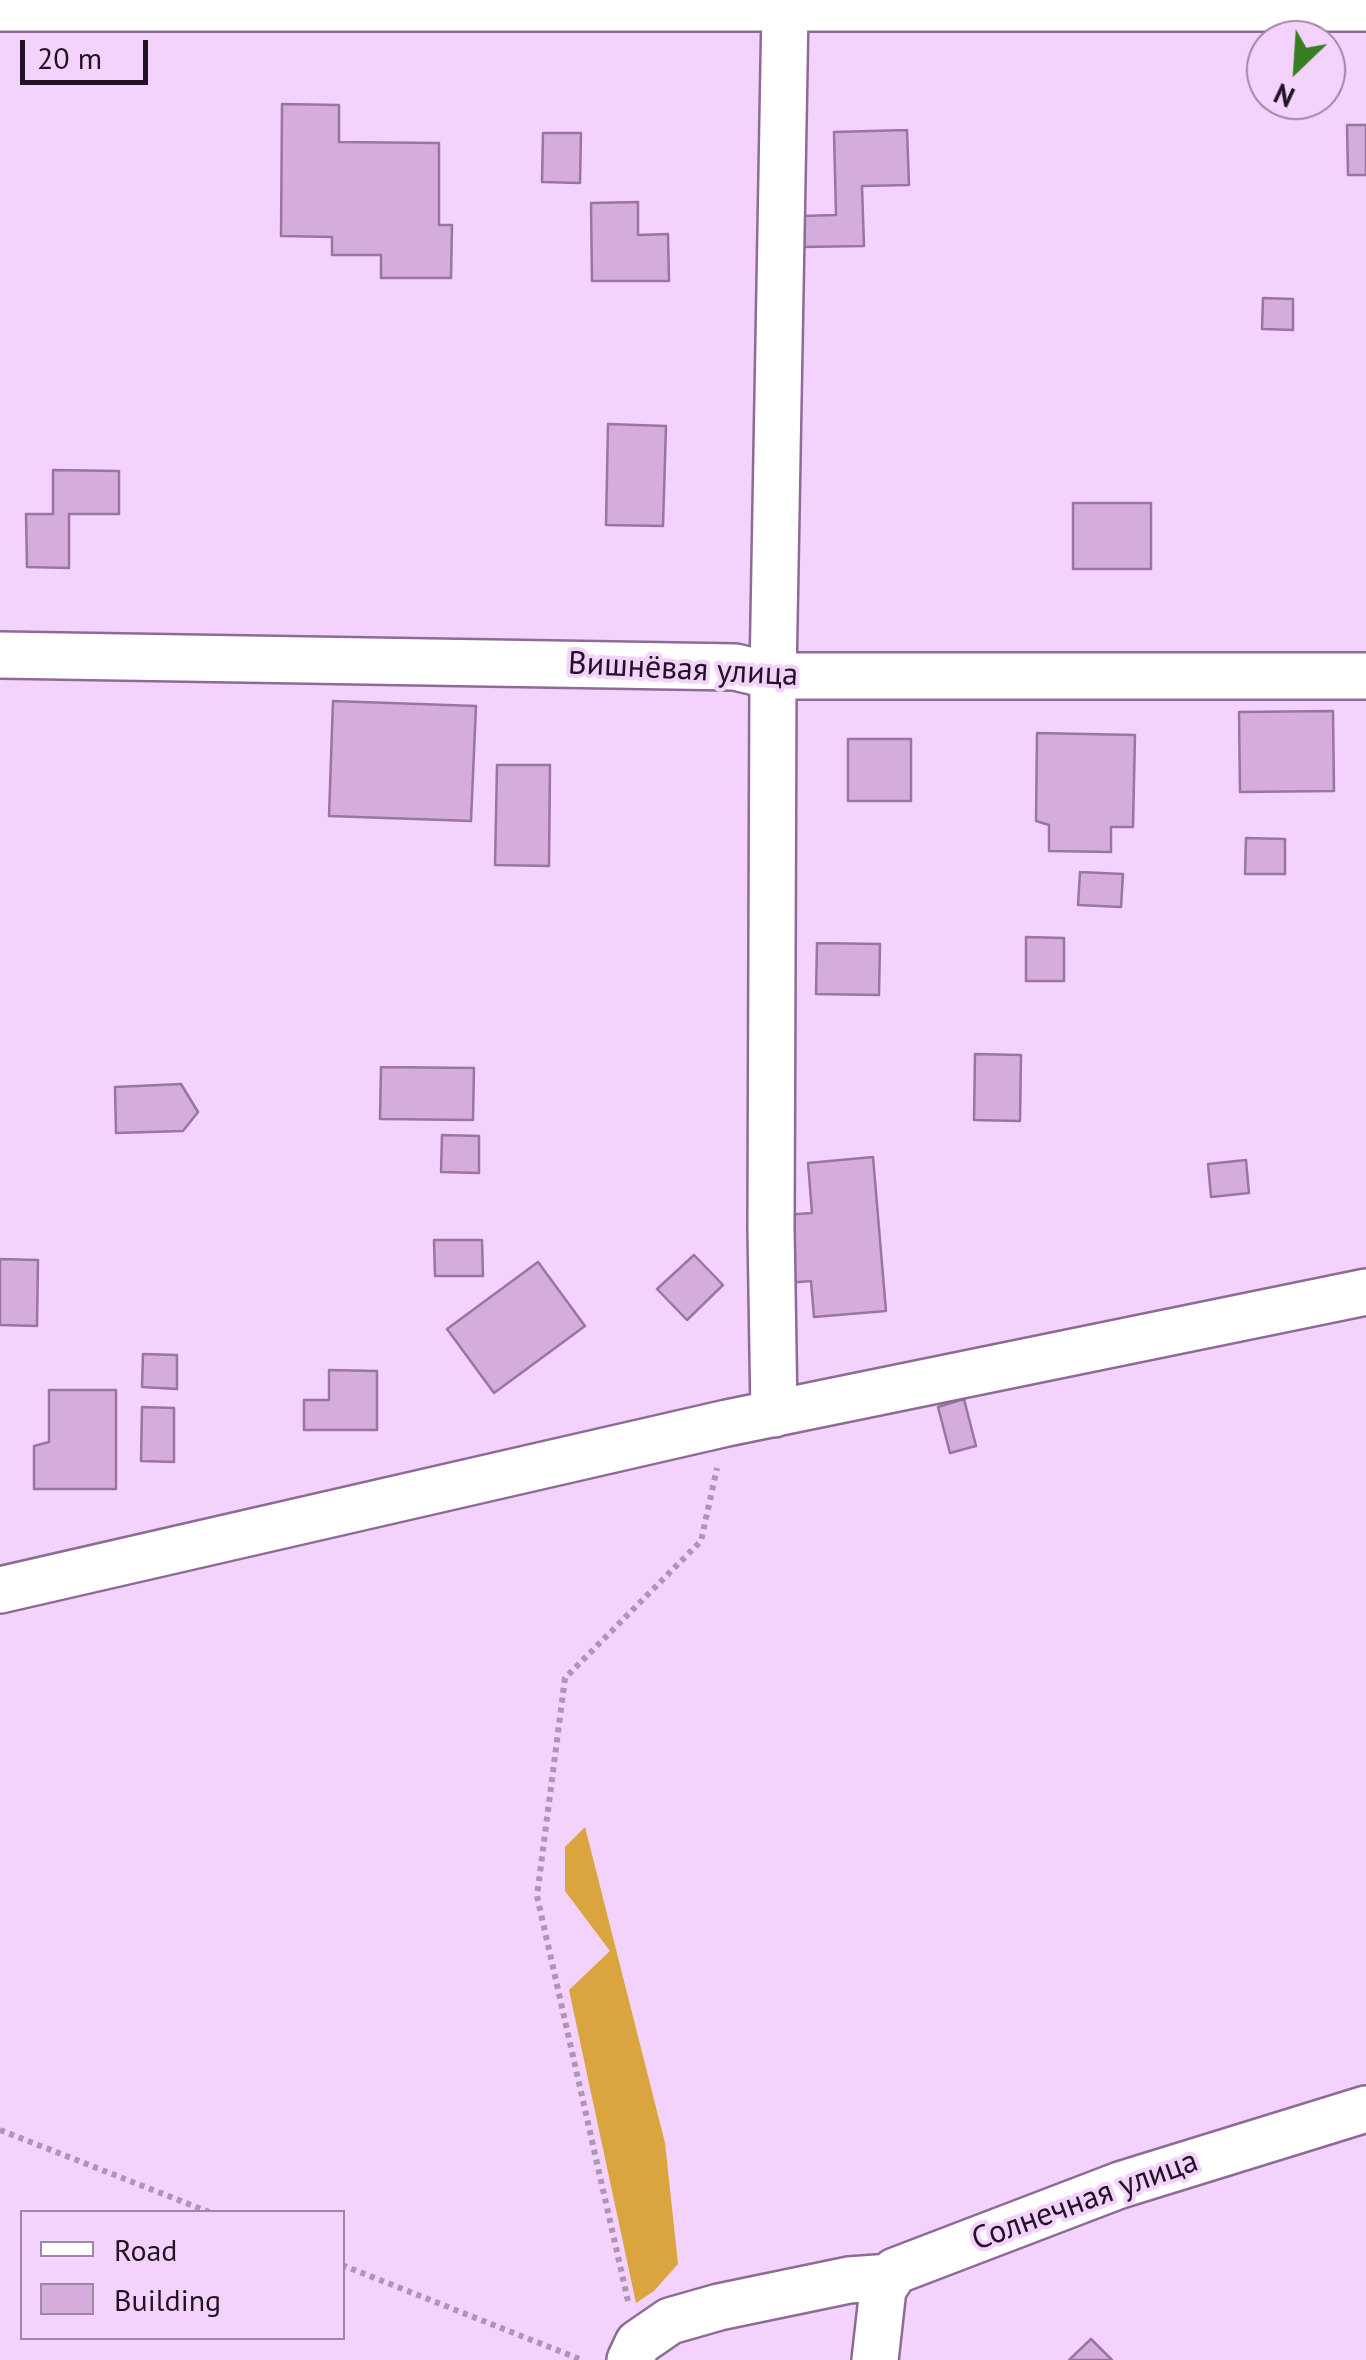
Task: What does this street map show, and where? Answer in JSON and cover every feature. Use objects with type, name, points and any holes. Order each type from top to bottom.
[{"type":"street","points":[[0,8],[1366,8]]},
{"type":"street","points":[[774,1414],[771,1228],[774,676],[785,10]]},
{"type":"street","name":"Вишнёвая улица","points":[[0,655],[736,666],[774,676],[1366,676]]},
{"type":"street","points":[[0,1590],[727,1423],[1366,1292]]},
{"type":"street","name":"Солнечная улица","points":[[891,2277],[895,2271],[1120,2185],[1366,2109]]},
{"type":"street","points":[[634,2352],[670,2321],[718,2306],[849,2280],[891,2277]]},
{"type":"street","points":[[875,2360],[883,2289],[891,2277]]},
{"type":"path","points":[[634,2352],[537,1896],[566,1678],[701,1541],[727,1423]]},
{"type":"path","points":[[0,2130],[204,2210]]},
{"type":"path","points":[[345,2266],[582,2360]]},
{"type":"shaded area","points":[[585,1827],[665,2143],[678,2264],[654,2291],[636,2303],[569,1990],[610,1951],[565,1891],[565,1847]]},
{"type":"building","points":[[282,104],[339,105],[339,142],[439,143],[439,225],[452,225],[451,278],[381,278],[381,255],[332,255],[332,237],[281,236]]},
{"type":"building","points":[[1347,125],[1366,125],[1366,175],[1348,175]]},
{"type":"building","points":[[907,130],[909,185],[862,186],[864,246],[802,247],[802,216],[836,215],[834,132]]},
{"type":"building","points":[[543,133],[581,133],[580,183],[542,182]]},
{"type":"building","points":[[638,202],[638,235],[668,234],[669,281],[592,281],[591,203]]},
{"type":"building","points":[[1263,298],[1293,299],[1293,330],[1262,329]]},
{"type":"building","points":[[608,424],[666,426],[663,526],[606,525]]},
{"type":"building","points":[[53,470],[119,471],[119,514],[69,514],[69,568],[27,567],[26,514],[53,514]]},
{"type":"building","points":[[1073,503],[1151,503],[1151,569],[1073,569]]},
{"type":"building","points":[[333,701],[476,706],[471,821],[329,816]]},
{"type":"building","points":[[1333,711],[1334,791],[1240,792],[1239,712]]},
{"type":"building","points":[[1037,733],[1135,735],[1133,827],[1111,827],[1111,852],[1049,851],[1049,825],[1036,821]]},
{"type":"building","points":[[848,739],[911,739],[911,801],[848,801]]},
{"type":"building","points":[[497,765],[550,765],[549,866],[495,865]]},
{"type":"building","points":[[1246,838],[1285,839],[1285,874],[1245,874]]},
{"type":"building","points":[[1080,872],[1123,874],[1121,907],[1078,905]]},
{"type":"building","points":[[1026,937],[1064,938],[1064,981],[1026,981]]},
{"type":"building","points":[[817,943],[880,944],[879,995],[816,994]]},
{"type":"building","points":[[975,1054],[1021,1055],[1020,1121],[974,1120]]},
{"type":"building","points":[[381,1067],[474,1068],[473,1120],[380,1119]]},
{"type":"building","points":[[181,1084],[198,1112],[183,1131],[116,1133],[115,1087]]},
{"type":"building","points":[[442,1135],[479,1136],[479,1173],[441,1172]]},
{"type":"building","points":[[873,1157],[886,1311],[814,1317],[811,1281],[788,1283],[783,1215],[812,1213],[808,1163]]},
{"type":"building","points":[[1246,1160],[1249,1193],[1211,1197],[1208,1164]]},
{"type":"building","points":[[434,1240],[482,1240],[483,1276],[435,1276]]},
{"type":"building","points":[[694,1255],[723,1285],[687,1320],[657,1289]]},
{"type":"building","points":[[0,1259],[38,1260],[37,1326],[0,1325]]},
{"type":"building","points":[[538,1262],[585,1326],[494,1393],[447,1329]]},
{"type":"building","points":[[143,1354],[177,1355],[177,1389],[142,1387]]},
{"type":"building","points":[[329,1370],[377,1371],[377,1430],[304,1430],[304,1400],[329,1400]]},
{"type":"building","points":[[49,1390],[116,1390],[116,1489],[34,1489],[34,1446],[49,1442]]},
{"type":"building","points":[[964,1399],[976,1446],[950,1453],[938,1407]]},
{"type":"building","points":[[142,1407],[174,1408],[174,1462],[141,1461]]},
{"type":"building","points":[[1091,2339],[1112,2360],[1069,2360]]}]
